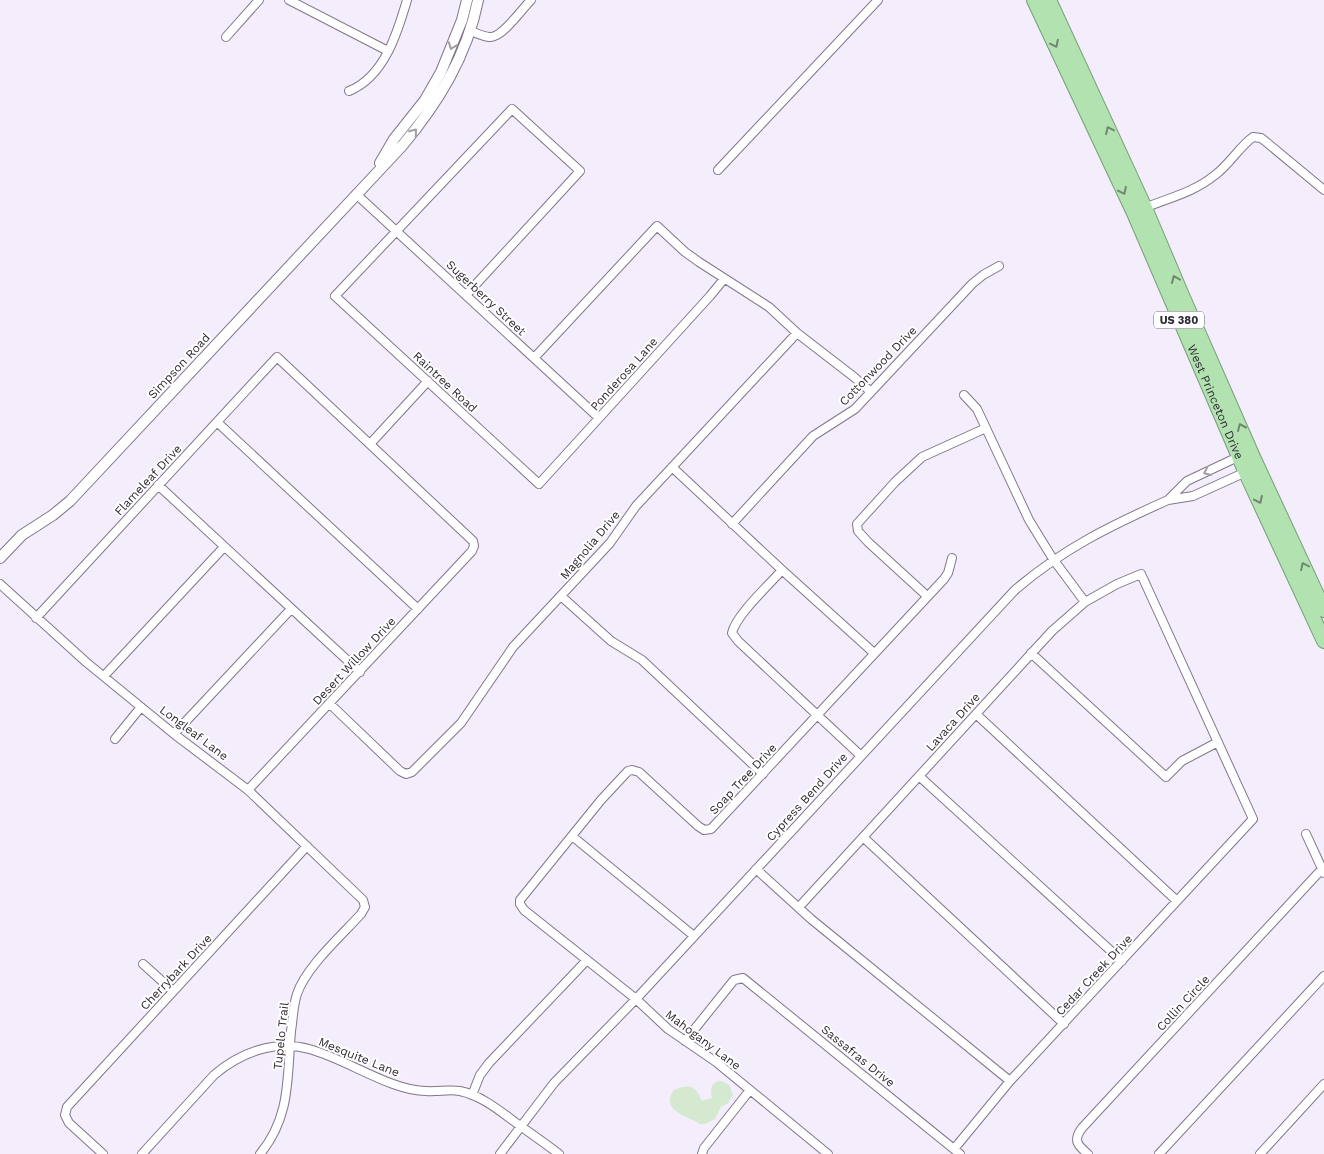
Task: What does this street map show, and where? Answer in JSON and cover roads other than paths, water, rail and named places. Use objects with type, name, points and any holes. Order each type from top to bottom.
[{"type":"highway","name":"West Princeton Drive","points":[[1034,0],[1139,210]]},
{"type":"highway","name":"West Princeton Drive","points":[[1049,0],[1324,641]]},
{"type":"highway","name":"West Princeton Drive","points":[[1252,470],[1324,610]]},
{"type":"street","points":[[226,37],[259,0]]},
{"type":"street","points":[[289,0],[388,51]]},
{"type":"street","points":[[349,91],[360,87],[370,79],[385,58],[407,0]]},
{"type":"street","name":"Simpson Road","points":[[369,181],[394,139],[425,100],[441,72],[459,28],[467,0]]},
{"type":"street","name":"Simpson Road","points":[[0,558],[22,535],[53,515],[70,501],[402,146],[440,95],[470,31],[478,0]]},
{"type":"street","points":[[470,31],[488,37],[495,37],[531,0]]},
{"type":"street","points":[[718,170],[878,0]]},
{"type":"street","points":[[396,231],[512,109],[580,171],[466,295]]},
{"type":"street","points":[[1139,210],[1186,194],[1202,185],[1222,170],[1253,137],[1265,141],[1324,190]]},
{"type":"street","name":"Sugerberry Street","points":[[356,194],[599,418]]},
{"type":"street","points":[[534,358],[657,226],[685,252],[759,300],[870,392]]},
{"type":"street","name":"Raintree Road","points":[[396,231],[335,296],[539,484]]},
{"type":"street","name":"Cottonwood Drive","points":[[732,524],[813,436],[855,409],[972,284],[999,266]]},
{"type":"street","name":"Ponderosa Lane","points":[[539,484],[724,279]]},
{"type":"street","name":"Magnolia Drive","points":[[330,704],[400,771],[406,774],[412,772],[461,723],[513,647],[610,543],[636,506],[797,333]]},
{"type":"street","name":"Flameleaf Drive","points":[[36,618],[277,357],[370,444]]},
{"type":"street","points":[[370,444],[428,381]]},
{"type":"street","points":[[964,395],[977,409],[1029,520],[1053,559],[1085,602]]},
{"type":"street","points":[[217,422],[418,609]]},
{"type":"street","points":[[927,596],[868,542],[858,531],[857,524],[895,482],[922,457],[986,428]]},
{"type":"street","name":"Desert Willow Drive","points":[[248,790],[360,672],[472,551],[474,546],[474,540],[370,444]]},
{"type":"street","name":"Cypress Bend Drive","points":[[1168,500],[1186,481],[1245,454]]},
{"type":"street","points":[[672,468],[874,653]]},
{"type":"street","name":"Cypress Bend Drive","points":[[500,1154],[554,1082],[636,999],[860,755],[1004,601],[1027,580],[1053,559],[1097,533],[1168,500],[1193,496],[1252,470]]},
{"type":"street","points":[[158,485],[360,672]]},
{"type":"street","points":[[104,676],[224,547]]},
{"type":"street","name":"Soap Tree Drive","points":[[520,904],[521,897],[628,771],[632,770],[644,776],[698,826],[708,830],[716,824],[948,573],[952,558]]},
{"type":"street","points":[[782,570],[741,616],[734,626],[732,633],[738,641],[860,755]]},
{"type":"street","name":"Lavaca Drive","points":[[799,907],[1052,631],[1085,602],[1117,584],[1141,574],[1218,742]]},
{"type":"street","name":"Longleaf Lane","points":[[0,584],[36,618],[141,707],[248,790],[363,900],[365,907]]},
{"type":"street","points":[[561,596],[611,641],[642,660],[763,774]]},
{"type":"street","points":[[174,734],[291,609]]},
{"type":"street","points":[[1031,654],[1166,777],[1182,761],[1218,742]]},
{"type":"street","points":[[115,740],[141,707]]},
{"type":"street","points":[[976,714],[1177,901]]},
{"type":"street","name":"Cedar Creek Drive","points":[[957,1152],[1010,1081],[1253,819],[1218,742]]},
{"type":"street","points":[[919,776],[1122,961]]},
{"type":"street","name":"Collin Circle","points":[[1088,1154],[1077,1144],[1076,1137],[1078,1133],[1323,871],[1306,834]]},
{"type":"street","points":[[572,836],[694,936]]},
{"type":"street","points":[[863,837],[1064,1024]]},
{"type":"street","name":"Cherrybark Drive","points":[[103,1154],[69,1123],[65,1115],[67,1107],[307,846]]},
{"type":"street","points":[[756,869],[799,907],[1010,1081]]},
{"type":"street","name":"Mahogany Lane","points":[[520,904],[524,910],[636,999],[668,1030],[702,1052],[828,1154]]},
{"type":"street","name":"Tupelo Trail","points":[[260,1154],[272,1140],[285,1107],[297,993],[314,965],[361,914],[365,907]]},
{"type":"street","points":[[472,1095],[480,1074],[489,1063],[587,960]]},
{"type":"street","points":[[143,964],[173,991]]},
{"type":"street","points":[[1159,1154],[1324,976]]},
{"type":"street","name":"Sassafras Drive","points":[[685,1041],[734,980],[746,979],[957,1152]]},
{"type":"street","name":"Mesquite Lane","points":[[142,1154],[214,1075],[228,1064],[245,1055],[263,1049],[290,1046],[309,1049],[409,1089],[460,1091],[472,1095],[540,1138],[559,1154]]},
{"type":"street","points":[[1260,1154],[1324,1084]]},
{"type":"street","points":[[702,1154],[704,1148],[750,1090]]}]
